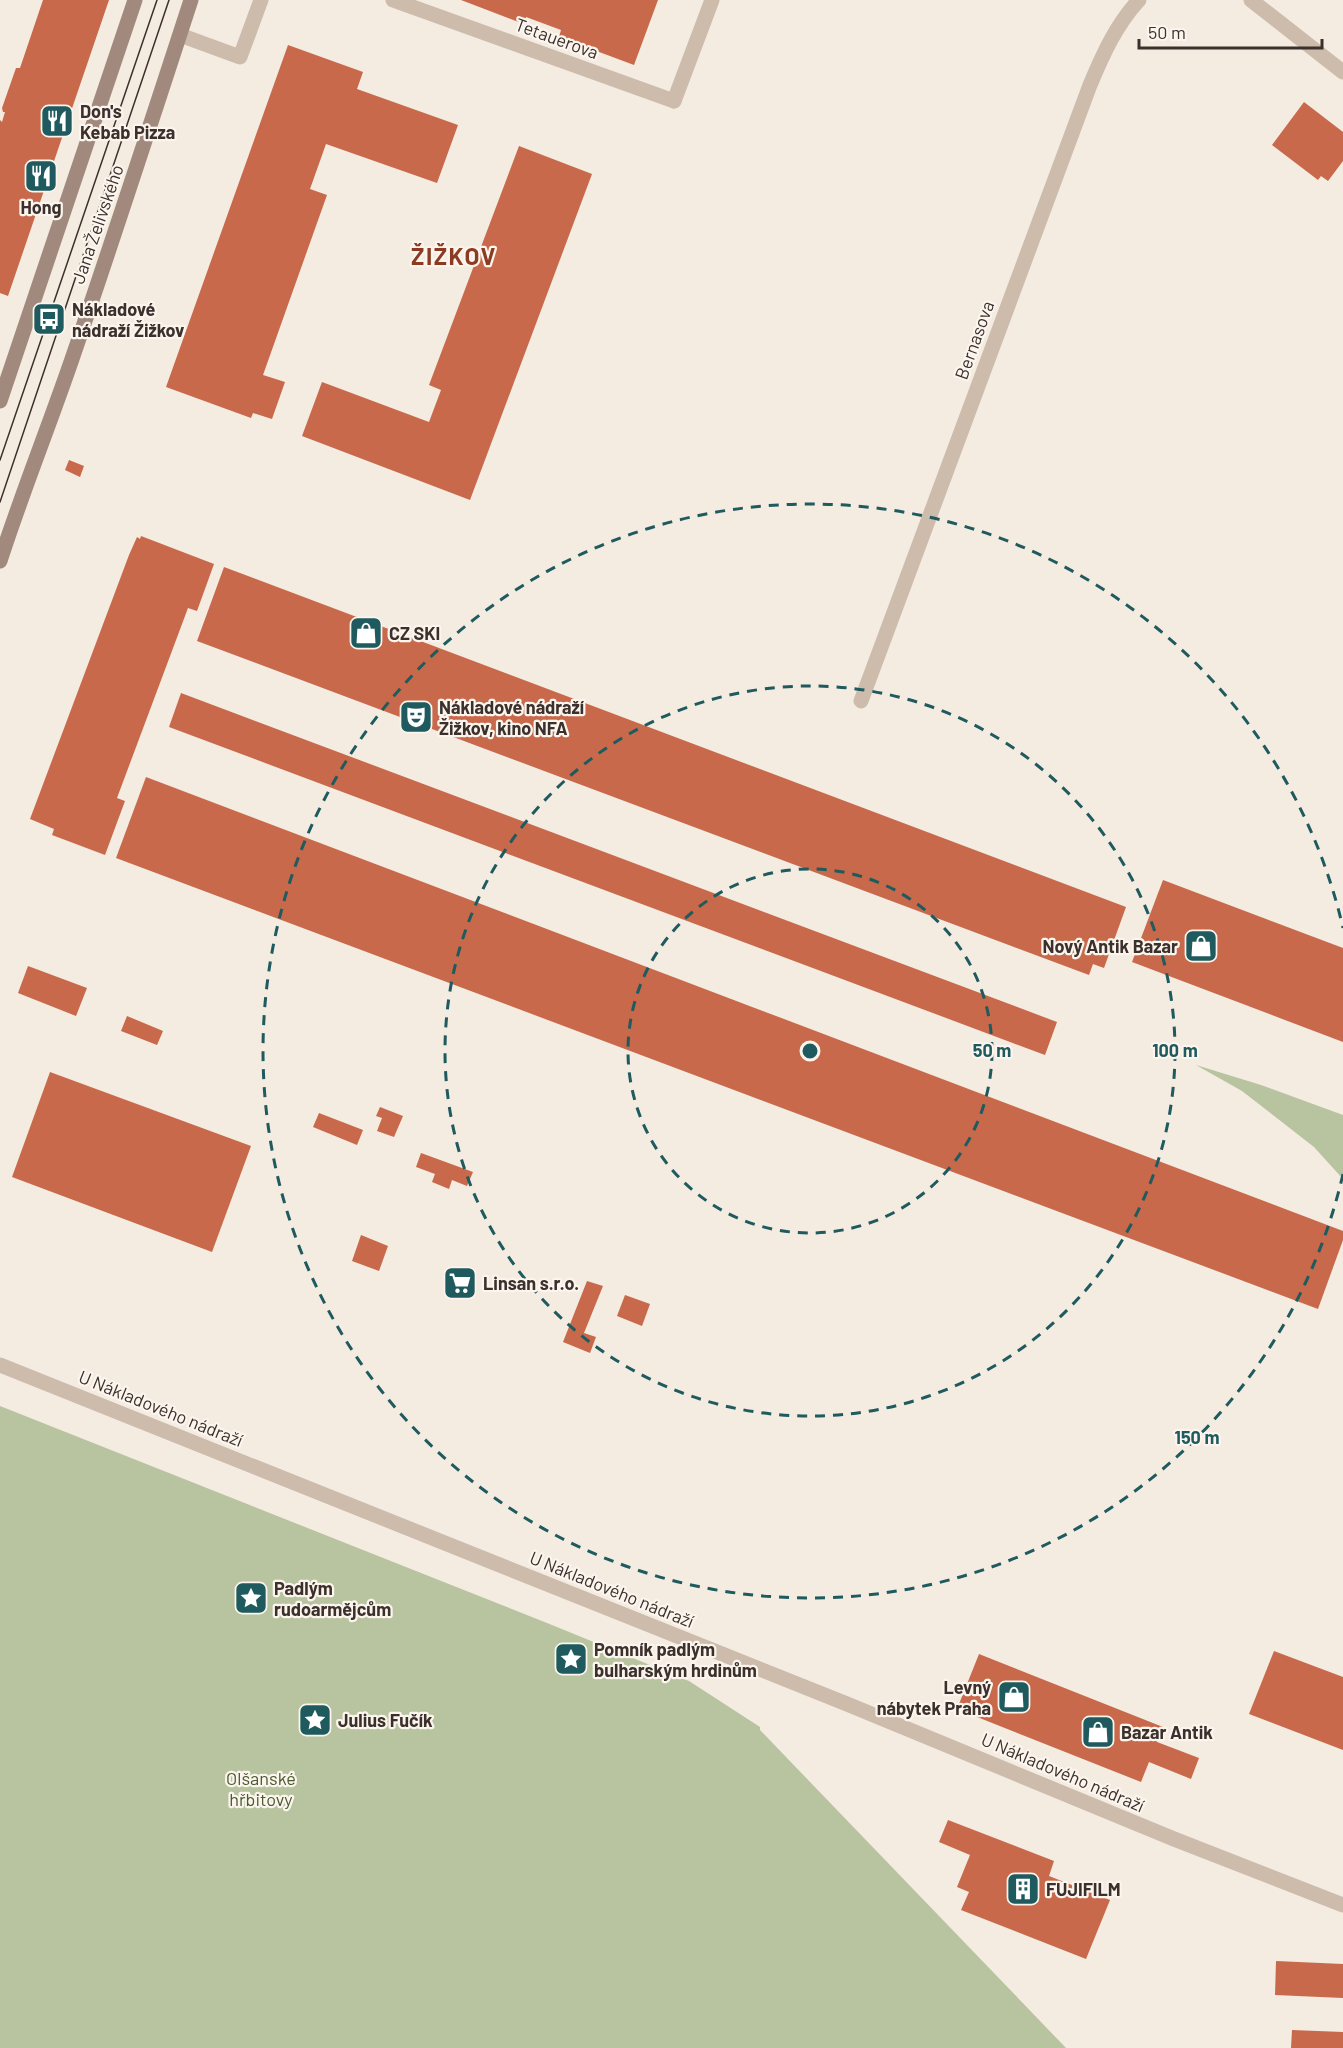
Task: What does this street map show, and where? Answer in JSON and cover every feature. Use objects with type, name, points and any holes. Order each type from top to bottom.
[{"type":"main road","name":"Jana Želivského","points":[[0,401],[135,0]]},
{"type":"main road","name":"Jana Želivského","points":[[0,561],[5,528],[75,350],[191,0]]},
{"type":"street","points":[[180,35],[240,57],[261,0]]},
{"type":"street","name":"Tetauerova","points":[[393,0],[674,101],[712,0]]},
{"type":"street","name":"Bernasova","points":[[861,701],[1090,85],[1107,45],[1139,0]]},
{"type":"street","points":[[1251,0],[1343,72]]},
{"type":"street","name":"U Nákladového nádraží","points":[[0,1365],[880,1717],[1174,1839],[1343,1905]]},
{"type":"green space","points":[[1196,1065],[1261,1085],[1343,1115],[1343,1179],[1314,1147],[1242,1091]]},
{"type":"green space","name":"Olšanské hřbitovy","points":[[0,1406],[689,1681],[760,1727],[760,1730],[1066,2048],[0,2048]]},
{"type":"building","points":[[43,0],[109,0],[8,296],[0,293],[0,120],[2,122],[5,112],[2,108],[16,68],[20,68]]},
{"type":"building","points":[[461,0],[658,0],[634,65],[559,37],[561,30],[526,17],[524,24]]},
{"type":"building","points":[[288,45],[363,72],[357,89],[458,125],[437,183],[326,144],[310,189],[327,195],[263,375],[285,382],[272,419],[253,413],[251,418],[166,387]]},
{"type":"building","points":[[1304,102],[1343,132],[1343,161],[1328,181],[1321,176],[1318,180],[1272,145]]},
{"type":"building","points":[[519,146],[592,174],[470,500],[302,436],[322,382],[429,422],[441,390],[429,385]]},
{"type":"building","points":[[69,460],[84,466],[80,477],[65,470]]},
{"type":"building","points":[[141,536],[214,564],[197,611],[188,608],[117,798],[125,801],[105,855],[52,835],[54,829],[30,819],[129,555],[137,537],[140,539]]},
{"type":"building","points":[[224,567],[1126,907],[1104,968],[1093,964],[1089,975],[197,641]]},
{"type":"building","points":[[181,693],[1057,1022],[1045,1055],[169,727]]},
{"type":"building","points":[[146,777],[1343,1231],[1343,1240],[1318,1309],[116,858]]},
{"type":"building","points":[[1163,880],[1343,948],[1343,1042],[1132,962]]},
{"type":"building","points":[[28,966],[87,988],[76,1016],[18,993]]},
{"type":"building","points":[[127,1016],[163,1031],[157,1045],[121,1031]]},
{"type":"building","points":[[50,1072],[251,1146],[212,1252],[12,1177]]},
{"type":"building","points":[[380,1107],[403,1116],[394,1137],[377,1131],[382,1118],[376,1116]]},
{"type":"building","points":[[319,1113],[363,1130],[357,1145],[313,1127]]},
{"type":"building","points":[[421,1153],[473,1172],[467,1186],[452,1180],[449,1189],[432,1182],[435,1174],[416,1167]]},
{"type":"building","points":[[361,1235],[388,1246],[379,1271],[352,1261]]},
{"type":"building","points":[[587,1281],[603,1286],[584,1333],[596,1337],[590,1353],[563,1342]]},
{"type":"building","points":[[625,1295],[650,1304],[642,1326],[617,1316]]},
{"type":"building","points":[[1274,1651],[1343,1677],[1343,1750],[1249,1714]]},
{"type":"building","points":[[979,1654],[1163,1727],[1157,1742],[1199,1758],[1191,1779],[1149,1762],[1141,1782],[957,1709]]},
{"type":"building","name":"FUJIFILM","points":[[948,1820],[1054,1861],[1049,1876],[1110,1900],[1086,1959],[961,1910],[969,1892],[957,1887],[970,1855],[939,1842]]},
{"type":"building","points":[[1276,1961],[1343,1964],[1343,1998],[1275,1995]]},
{"type":"building","points":[[1292,2030],[1343,2032],[1343,2048],[1291,2048]]},
{"type":"tram line","points":[[0,460],[157,0]]},
{"type":"tram line","points":[[0,502],[169,0]]},
{"type":"place","name":"Don's Kebab Pizza","points":[[57,121]]},
{"type":"place","name":"Hong","points":[[41,176]]},
{"type":"place","name":"Nákladové nádraží Žižkov","points":[[49,319]]},
{"type":"place","name":"CZ SKI","points":[[366,633]]},
{"type":"place","name":"Nákladové nádraží Žižkov, kino NFA","points":[[416,717]]},
{"type":"place","name":"Nový Antik Bazar","points":[[1201,946]]},
{"type":"place","name":"Linsan s.r.o.","points":[[460,1283]]},
{"type":"place","name":"Padlým rudoarmějcům","points":[[251,1598]]},
{"type":"place","name":"Pomník padlým bulharským hrdinům","points":[[571,1659]]},
{"type":"place","name":"Levný nábytek Praha","points":[[1014,1697]]},
{"type":"place","name":"Julius Fučík","points":[[315,1720]]},
{"type":"place","name":"Bazar Antik","points":[[1098,1732]]},
{"type":"place","name":"FUJIFILM","points":[[1023,1889]]},
{"type":"district","name":"ŽIŽKOV","points":[[454,255]]}]
